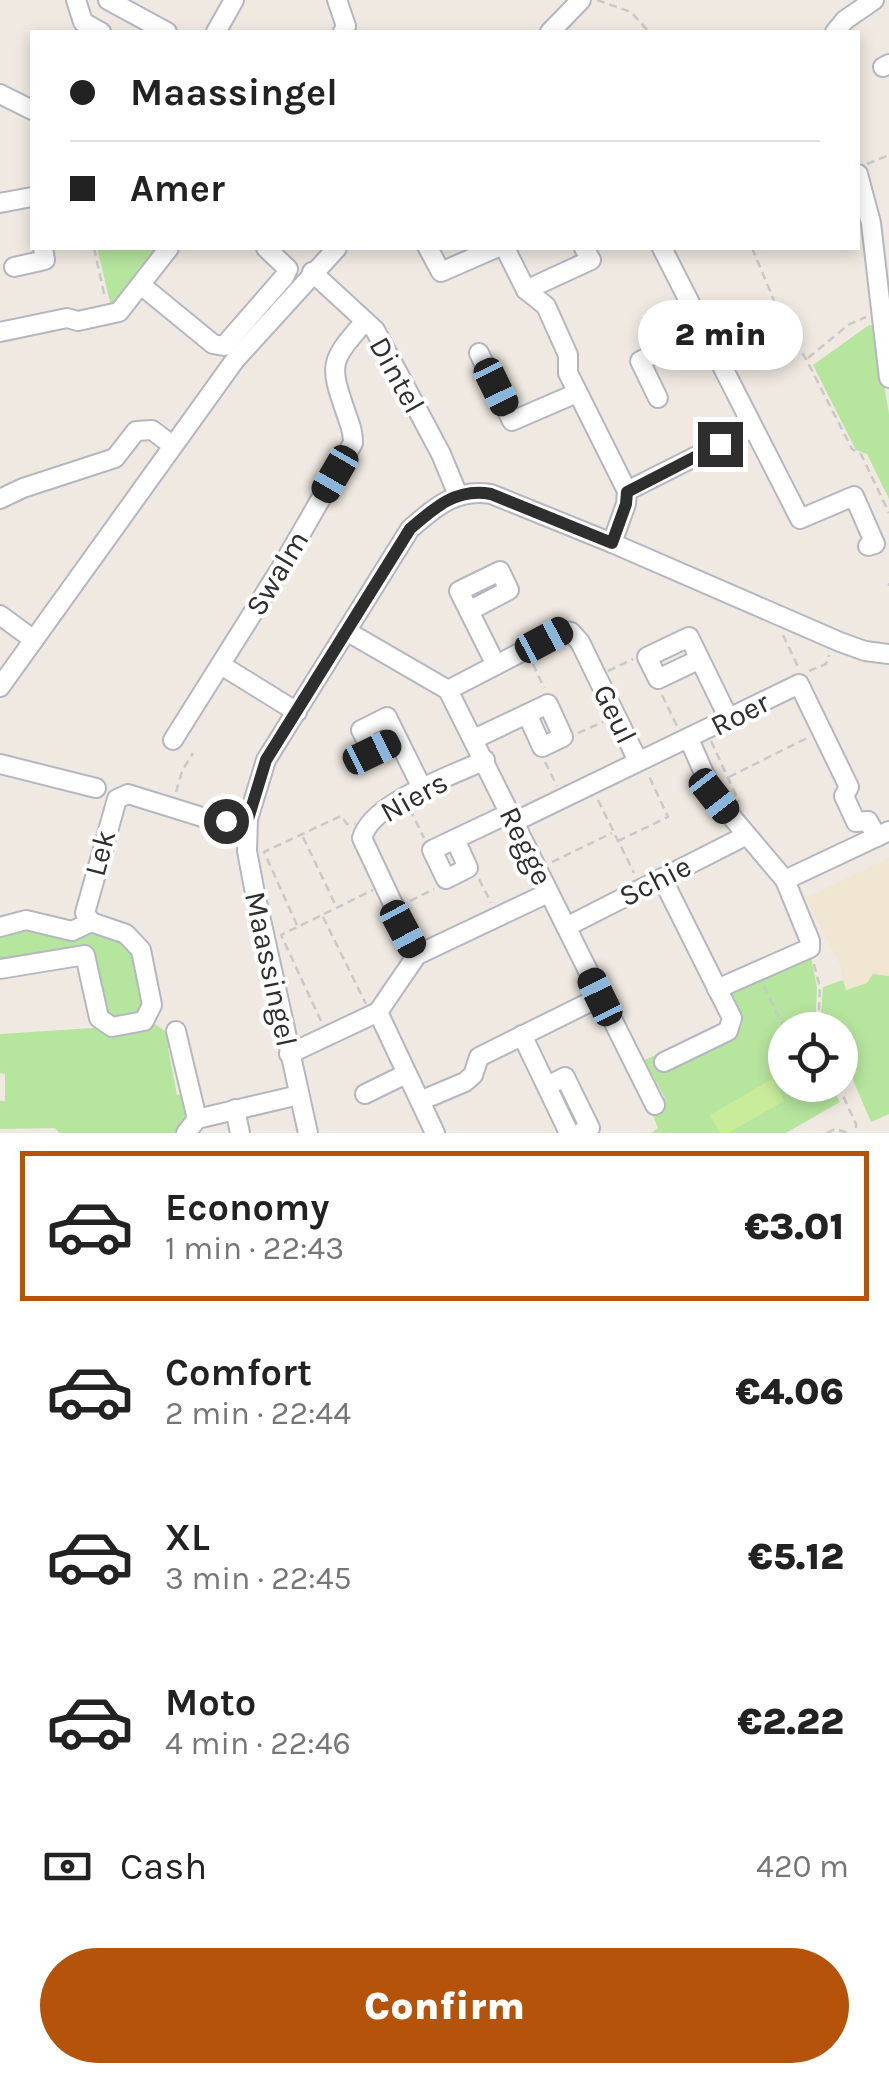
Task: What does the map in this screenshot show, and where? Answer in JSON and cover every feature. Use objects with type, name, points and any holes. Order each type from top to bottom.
[{"type":"street","points":[[76,0],[83,22],[97,30]]},
{"type":"street","points":[[108,0],[163,30]]},
{"type":"street","points":[[217,30],[234,0]]},
{"type":"street","points":[[337,0],[344,30]]},
{"type":"street","points":[[552,30],[580,0]]},
{"type":"street","points":[[837,30],[874,0]]},
{"type":"street","points":[[0,94],[30,109]]},
{"type":"street","points":[[860,176],[880,222],[880,310],[889,376]]},
{"type":"street","points":[[0,203],[30,198]]},
{"type":"street","points":[[14,267],[45,260],[43,250]]},
{"type":"street","points":[[0,332],[119,312],[167,250]]},
{"type":"street","points":[[141,285],[213,344],[224,346],[288,269],[268,250]]},
{"type":"street","points":[[0,688],[236,360],[335,250]]},
{"type":"street","points":[[429,250],[441,272],[491,250]]},
{"type":"street","points":[[506,250],[526,290],[546,306],[568,355],[568,373],[576,393],[627,492],[612,543]]},
{"type":"street","points":[[526,290],[591,260],[585,250]]},
{"type":"street","points":[[663,250],[800,519],[854,496],[875,544],[868,546]]},
{"type":"street","name":"Dintel","points":[[312,272],[375,330],[458,495]]},
{"type":"street","name":"Swalm","points":[[173,740],[353,443],[354,429],[334,378],[334,365],[337,354],[365,321]]},
{"type":"street","points":[[658,398],[640,360],[703,329]]},
{"type":"street","points":[[479,353],[512,420],[576,393]]},
{"type":"street","points":[[627,492],[752,428]]},
{"type":"street","points":[[0,499],[115,458],[136,431],[152,430],[172,445]]},
{"type":"street","points":[[458,495],[476,491],[491,494],[836,640],[865,651],[889,654]]},
{"type":"street","name":"Maassingel","points":[[308,1133],[248,851],[248,819],[266,760],[410,529],[437,506],[458,495]]},
{"type":"street","points":[[469,610],[496,665]]},
{"type":"street","points":[[0,615],[34,640]]},
{"type":"street","name":"Geul","points":[[448,690],[562,630],[571,632],[580,642],[639,761]]},
{"type":"street","points":[[348,632],[448,690]]},
{"type":"street","points":[[700,659],[658,680],[648,657],[689,636],[730,719]]},
{"type":"street","points":[[221,665],[297,712]]},
{"type":"street","name":"Roer","points":[[432,850],[563,798],[799,684],[849,787],[844,796],[856,822],[868,821],[883,834]]},
{"type":"street","name":"Regge","points":[[448,690],[655,1105]]},
{"type":"street","points":[[474,739],[548,704],[563,737],[542,746],[527,714]]},
{"type":"street","points":[[693,737],[714,796],[785,880],[810,941],[810,948],[717,990]]},
{"type":"street","points":[[398,739],[423,790]]},
{"type":"street","name":"Niers","points":[[417,955],[362,838],[379,811],[485,760]]},
{"type":"street","points":[[0,764],[96,788]]},
{"type":"street","name":"Lek","points":[[91,922],[85,913],[117,798],[128,794],[214,820],[248,819]]},
{"type":"street","points":[[785,880],[883,834]]},
{"type":"street","name":"Schie","points":[[566,927],[745,836]]},
{"type":"street","points":[[432,850],[446,879],[468,868],[454,839]]},
{"type":"street","points":[[662,878],[732,1018],[728,1031],[664,1062]]},
{"type":"street","points":[[289,1054],[375,1013],[417,955],[548,892]]},
{"type":"street","points":[[0,927],[26,920],[72,931],[91,922],[126,934],[141,950],[152,1005],[144,1021],[112,1027],[100,1018],[85,955],[0,970]]},
{"type":"street","points":[[420,1101],[465,1082],[473,1075],[480,1057],[600,997]]},
{"type":"street","points":[[375,1013],[435,1133]]},
{"type":"street","points":[[176,1031],[191,1126],[235,1109],[300,1095]]},
{"type":"street","points":[[522,1035],[569,1133]]},
{"type":"street","points":[[364,1094],[406,1074]]},
{"type":"street","points":[[546,1086],[565,1077],[590,1128],[580,1133]]},
{"type":"street","points":[[235,1109],[240,1133]]},
{"type":"path","points":[[596,0],[631,12],[647,30]]},
{"type":"path","points":[[860,170],[889,155]]},
{"type":"path","points":[[94,250],[109,314]]},
{"type":"path","points":[[753,250],[786,329],[806,359],[852,450],[861,454],[889,513]]},
{"type":"path","points":[[806,359],[848,325],[880,310]]},
{"type":"path","points":[[786,619],[782,632],[802,674],[826,664],[836,640]]},
{"type":"path","points":[[526,650],[548,696],[548,704]]},
{"type":"path","points":[[597,677],[642,654],[648,657]]},
{"type":"path","points":[[658,680],[693,737],[728,778],[742,809]]},
{"type":"path","points":[[563,737],[569,738],[616,715]]},
{"type":"path","points":[[728,778],[822,731]]},
{"type":"path","points":[[542,746],[540,752],[563,798]]},
{"type":"path","points":[[172,808],[192,752]]},
{"type":"path","points":[[618,841],[668,817],[639,761]]},
{"type":"path","points":[[591,784],[642,888]]},
{"type":"path","points":[[404,799],[432,850]]},
{"type":"path","points":[[298,926],[264,852],[341,816],[347,824],[368,823]]},
{"type":"path","points":[[537,870],[614,832]]},
{"type":"path","points":[[302,835],[336,908]]},
{"type":"path","points":[[468,868],[474,869],[498,916]]},
{"type":"path","points":[[394,909],[446,883],[446,879]]},
{"type":"path","points":[[328,1034],[281,936],[383,885]]},
{"type":"path","points":[[322,916],[375,1013]]},
{"type":"path","points":[[810,948],[820,988],[819,1012]]},
{"type":"path","points":[[758,972],[777,1012]]},
{"type":"path","points":[[846,1102],[856,1133]]},
{"type":"path","points":[[827,1133],[835,1129],[848,1133]]},
{"type":"shaded area","points":[[889,858],[889,976],[873,974],[867,983],[845,990],[840,964],[806,898]]},
{"type":"green space","points":[[97,250],[156,250],[158,257],[116,307],[111,306]]},
{"type":"green space","points":[[874,325],[889,414],[889,499],[867,454],[856,450],[813,365]]},
{"type":"green space","points":[[31,924],[84,931],[125,943],[147,1006],[140,1015],[112,1018],[101,1011],[89,963],[0,966],[0,934]]},
{"type":"green space","points":[[811,957],[817,988],[816,1012],[768,1012],[768,1102],[840,1102],[786,1133],[651,1133],[658,1128],[648,1104],[665,1098],[644,1060],[656,1055],[661,1066],[741,1027],[723,988]]},
{"type":"green space","points":[[873,974],[889,976],[889,1114],[871,1122],[858,1092],[858,1012],[821,1012],[823,987],[843,980],[846,990],[867,983]]},
{"type":"green space","points":[[155,1024],[174,1037],[176,1046],[168,1048],[177,1095],[186,1093],[191,1113],[180,1133],[0,1129],[5,1074],[0,1073],[0,1034]]},
{"type":"green space","points":[[768,1081],[768,1102],[782,1102],[728,1133],[720,1133],[710,1115]]},
{"type":"route","points":[[226,821],[248,819],[266,760],[410,529],[437,506],[458,495],[476,491],[491,494],[612,543],[627,492],[720,444]]}]
